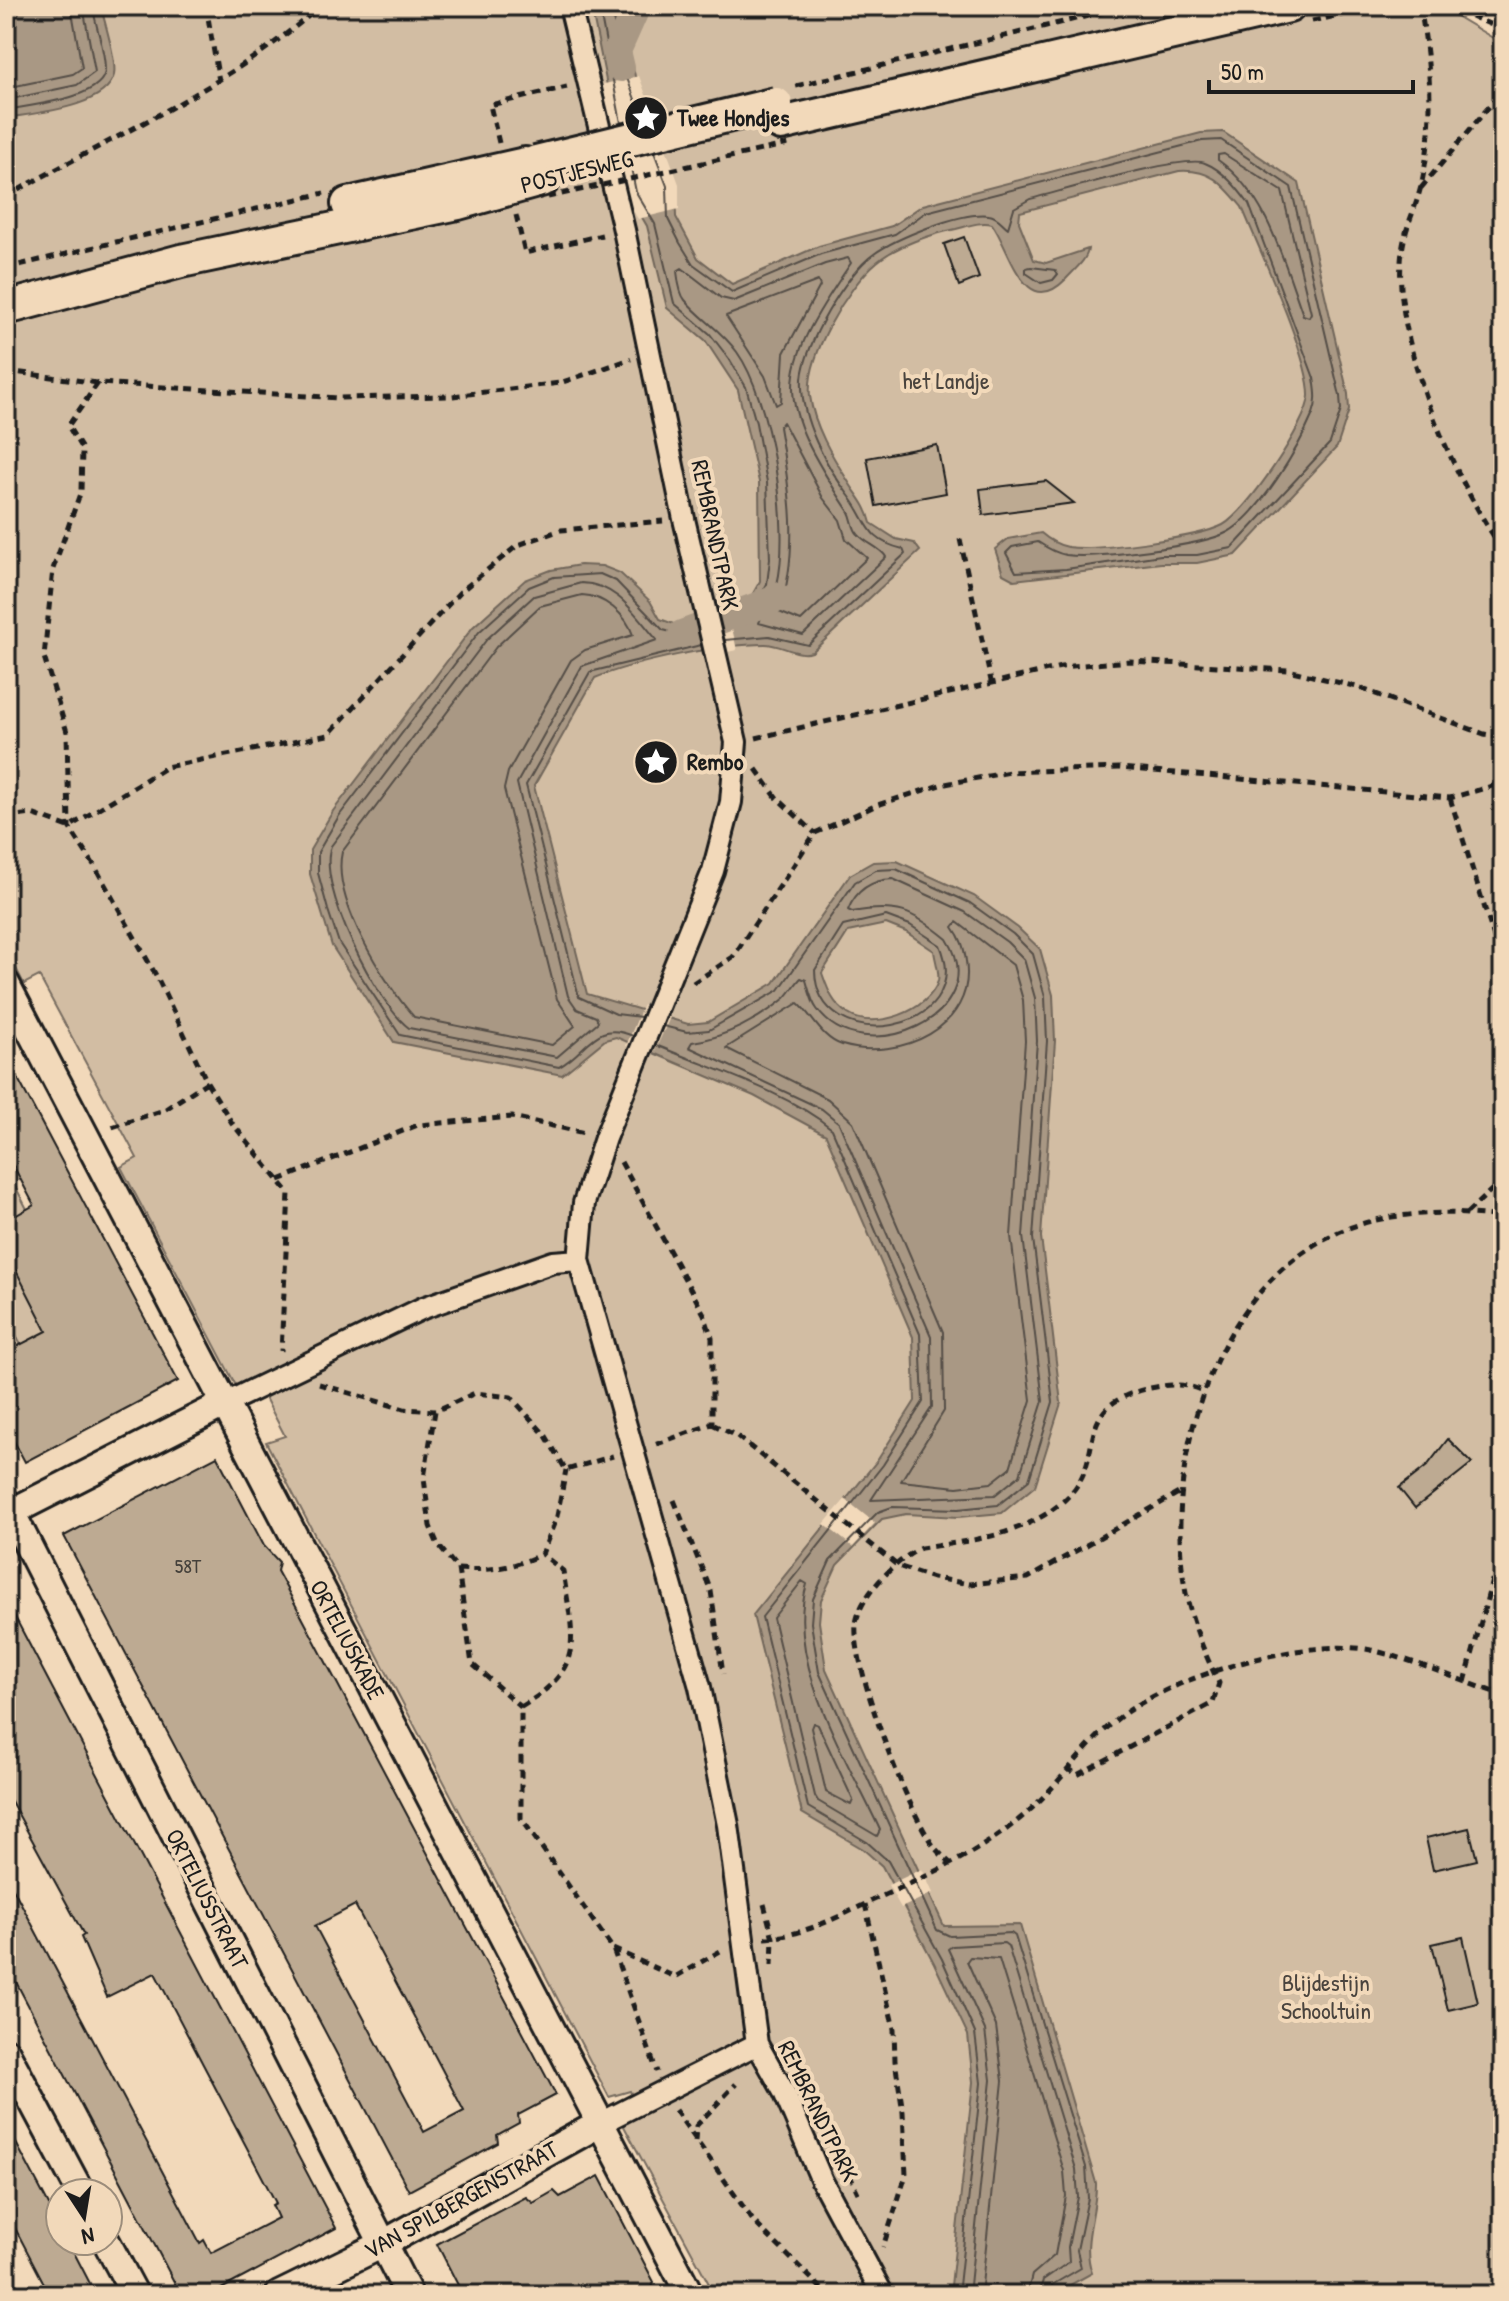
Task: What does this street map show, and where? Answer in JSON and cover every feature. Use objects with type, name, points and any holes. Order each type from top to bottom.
[{"type":"street","name":"REMBRANDTPARK","points":[[570,6],[651,353],[684,519],[736,742],[731,802],[713,871],[605,1138],[584,1203],[579,1260],[700,1687],[728,1825],[757,2044],[822,2181],[883,2295]]},
{"type":"street","name":"POSTJESWEG","points":[[6,308],[181,261],[458,203],[1194,6]]},
{"type":"street","name":"POSTJESWEG","points":[[784,115],[1289,6]]},
{"type":"street","name":"POSTJESWEG","points":[[6,288],[543,179]]},
{"type":"street","name":"ORTELIUSKADE","points":[[6,984],[690,2295]]},
{"type":"street","points":[[8,1510],[423,1308],[553,1262],[579,1260]]},
{"type":"street","name":"ORTELIUSSTRAAT","points":[[8,1510],[409,2295]]},
{"type":"street","points":[[599,2124],[757,2044]]},
{"type":"street","points":[[6,2052],[72,2177]]},
{"type":"street","name":"VAN SPILBERGENSTRAAT","points":[[279,2295],[381,2245],[599,2124]]},
{"type":"street","points":[[115,2257],[135,2295]]},
{"type":"path","points":[[206,6],[219,81]]},
{"type":"path","points":[[6,197],[219,81],[289,33],[320,6]]},
{"type":"path","points":[[543,179],[784,115],[1130,6]]},
{"type":"path","points":[[1420,6],[1430,57],[1432,112],[1420,188],[1405,225],[1401,288],[1411,336],[1452,464],[1503,550]]},
{"type":"path","points":[[1461,6],[1471,16],[1503,30]]},
{"type":"path","points":[[1420,188],[1503,90]]},
{"type":"path","points":[[501,151],[490,105],[550,91]]},
{"type":"path","points":[[6,268],[331,191]]},
{"type":"path","points":[[514,206],[525,253],[585,239]]},
{"type":"path","points":[[6,371],[98,383],[340,398],[452,396],[560,383],[651,353]]},
{"type":"path","points":[[98,383],[68,426],[82,449],[81,491],[53,569],[44,657],[67,732],[69,827],[157,977],[207,1082],[232,1123],[289,1193],[281,1356],[287,1374],[404,1409],[435,1411],[475,1393],[511,1397],[546,1436],[566,1470],[557,1516],[542,1554],[517,1566],[486,1571],[458,1569]]},
{"type":"path","points":[[69,827],[166,767],[328,735],[460,592],[518,545],[561,530],[684,519]]},
{"type":"path","points":[[960,539],[991,681]]},
{"type":"path","points":[[815,833],[777,798],[736,742],[1061,667],[1130,661],[1288,670],[1357,687],[1484,734],[1503,737]]},
{"type":"path","points":[[661,997],[678,991],[733,957],[815,833],[877,805],[940,785],[1040,770],[1120,768],[1450,798],[1503,783]]},
{"type":"path","points":[[1450,798],[1503,966]]},
{"type":"path","points":[[6,817],[32,814],[69,827]]},
{"type":"path","points":[[84,1136],[164,1110],[207,1082]]},
{"type":"path","points":[[279,1180],[418,1125],[512,1117],[605,1138],[704,1314],[712,1338],[712,1424]]},
{"type":"path","points":[[1467,1213],[1503,1179]]},
{"type":"path","points":[[1067,1767],[1077,1775],[1213,1703],[1219,1683],[1196,1632],[1187,1595],[1181,1548],[1183,1491],[1203,1391],[1237,1323],[1276,1274],[1296,1256],[1322,1240],[1369,1222],[1467,1213],[1503,1217]]},
{"type":"path","points":[[952,1865],[935,1848],[918,1817],[877,1723],[858,1650],[856,1624],[864,1601],[908,1554],[921,1548],[1015,1529],[1060,1504],[1079,1484],[1086,1470],[1098,1418],[1109,1403],[1128,1393],[1158,1386],[1185,1383],[1203,1391]]},
{"type":"path","points":[[435,1411],[424,1478],[430,1526],[438,1545],[458,1569],[472,1664],[521,1707],[521,1818],[613,1949],[664,2091],[695,2141],[754,2222],[823,2290],[823,2295]]},
{"type":"path","points":[[566,1470],[712,1424],[737,1436],[898,1566],[933,1578],[970,1584],[1028,1578],[1183,1491]]},
{"type":"path","points":[[521,1707],[545,1693],[563,1675],[572,1647],[563,1571],[542,1554]]},
{"type":"path","points":[[1465,1682],[1492,1580],[1503,1558]]},
{"type":"path","points":[[772,1976],[773,1938],[816,1926],[952,1865],[1029,1810],[1067,1767],[1128,1711],[1214,1673],[1304,1648],[1339,1647],[1371,1650],[1503,1695]]},
{"type":"path","points":[[865,1904],[894,2029],[906,2175],[882,2250],[877,2237]]},
{"type":"path","points":[[613,1949],[675,1977],[741,1939]]},
{"type":"path","points":[[695,2141],[696,2126],[732,2086],[768,2064]]},
{"type":"path","points":[[813,2097],[860,2197]]},
{"type":"green space","points":[[101,6],[1445,6],[1446,10],[1503,44],[1503,2293],[715,2295],[619,2117],[638,2108],[630,2091],[609,2097],[266,1442],[285,1436],[261,1390],[243,1399],[121,1167],[137,1158],[39,976],[24,984],[6,949],[6,118],[75,102],[112,60]]},
{"type":"green space","points":[[6,1168],[104,1360],[45,1390],[6,1317]]},
{"type":"water","points":[[6,6],[101,6],[114,68],[108,86],[84,102],[6,118]]},
{"type":"water","points":[[591,6],[618,6],[635,76],[675,185],[676,217],[698,258],[732,284],[819,246],[892,226],[923,205],[1201,133],[1223,132],[1299,183],[1348,394],[1349,410],[1337,447],[1236,555],[1197,563],[1161,563],[1014,580],[1003,574],[995,549],[1008,539],[1041,533],[1053,542],[1068,547],[1123,545],[1210,530],[1234,517],[1275,465],[1299,425],[1309,396],[1301,356],[1242,207],[1215,179],[1200,172],[1179,171],[1020,212],[1019,222],[1034,260],[1046,263],[1088,249],[1080,265],[1052,290],[1039,292],[1029,287],[1020,277],[992,224],[970,225],[904,245],[865,273],[842,305],[815,362],[810,396],[824,440],[871,523],[896,539],[914,543],[920,551],[812,652],[801,653],[765,644],[725,647],[655,660],[595,678],[534,786],[587,994],[688,1024],[708,1022],[774,983],[850,875],[873,862],[897,861],[974,896],[1018,928],[1040,949],[1053,995],[1055,1041],[1041,1237],[1061,1403],[1035,1486],[1002,1513],[958,1517],[906,1514],[882,1519],[837,1565],[821,1600],[819,1622],[826,1669],[944,1926],[1020,1925],[1096,2183],[1088,2250],[1092,2273],[1052,2295],[950,2295],[973,2082],[968,2035],[882,1866],[863,1849],[802,1813],[753,1615],[877,1461],[915,1401],[913,1337],[826,1135],[754,1096],[616,1037],[605,1040],[562,1075],[394,1042],[332,946],[310,874],[310,850],[333,811],[473,627],[525,580],[551,570],[580,565],[602,566],[620,573],[650,601],[660,619],[679,626],[731,619],[742,613],[760,581],[759,482],[738,390],[705,340],[667,308],[647,226],[629,195]],"holes":[[[886,924],[906,932],[934,951],[938,981],[933,992],[912,1009],[886,1019],[859,1019],[848,1014],[834,1001],[822,973],[848,932]]]},
{"type":"pier","points":[[639,76],[679,184],[679,209],[638,219],[625,197],[600,85]]},
{"type":"pier","points":[[729,615],[737,650],[708,656],[699,619]]},
{"type":"pier","points":[[643,1005],[671,1015],[652,1057],[626,1046]]},
{"type":"pier","points":[[845,1499],[875,1523],[853,1547],[824,1524]]},
{"type":"pier","points":[[922,1869],[933,1893],[901,1908],[888,1885]]},
{"type":"building","points":[[964,237],[979,278],[959,286],[944,244]]},
{"type":"building","points":[[937,445],[946,493],[876,506],[867,458]]},
{"type":"building","points":[[1046,481],[1074,503],[983,515],[980,489]]},
{"type":"building","points":[[6,1056],[178,1381],[25,1462],[6,1426],[6,1352],[47,1331],[6,1251],[6,1221],[34,1205],[6,1152]]},
{"type":"building","points":[[1448,1439],[1472,1463],[1415,1508],[1399,1488],[1427,1466]]},
{"type":"building","points":[[217,1456],[264,1546],[279,1562],[277,1571],[556,2095],[518,2115],[519,2123],[497,2135],[498,2143],[409,2191],[64,1536]],"holes":[[[355,1905],[464,2111],[424,2132],[315,1926]]]},
{"type":"building","points":[[6,1600],[336,2228],[210,2295],[181,2295],[124,2187],[124,2177],[119,2177],[6,1963],[6,1875],[200,2243],[204,2240],[211,2253],[278,2218],[272,2205],[276,2203],[155,1973],[107,1997],[81,1937],[84,1935],[6,1792]]},
{"type":"building","points":[[1469,1828],[1477,1860],[1433,1870],[1426,1838]]},
{"type":"building","points":[[1463,1937],[1478,2003],[1448,2010],[1432,1944]]},
{"type":"building","points":[[6,2124],[44,2196],[44,2257],[76,2257],[96,2295],[50,2295],[6,2211]]},
{"type":"building","points":[[599,2176],[654,2282],[649,2295],[463,2295],[437,2244],[526,2197],[533,2203],[554,2191],[560,2197]]},
{"type":"waterway","points":[[621,68],[617,51],[637,6]]},
{"type":"waterway","points":[[682,634],[774,600],[776,596]]},
{"type":"place","name":"Twee Hondjes","points":[[646,118]]},
{"type":"place","name":"Rembo","points":[[656,762]]},
{"type":"park label","name":"het Landje","points":[[946,381]]},
{"type":"park label","name":"Blijdestijn Schooltuin","points":[[1326,1997]]}]
